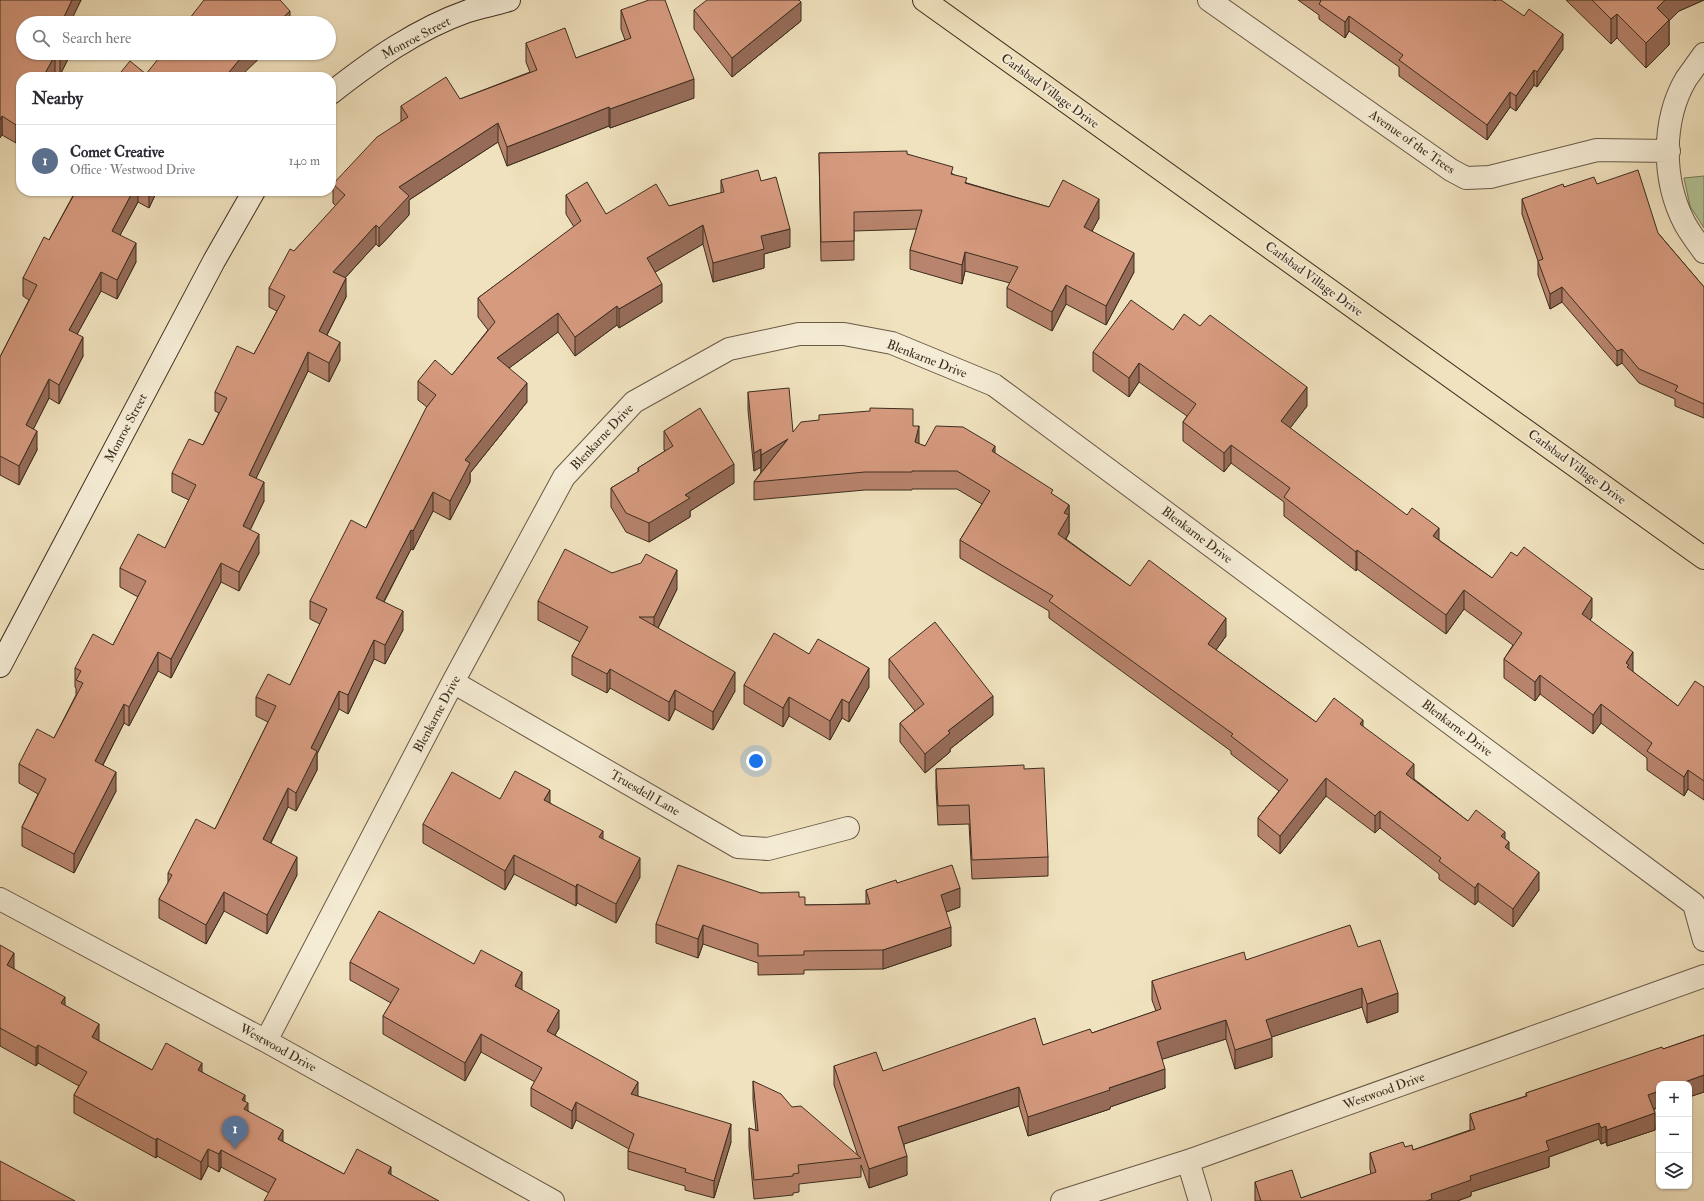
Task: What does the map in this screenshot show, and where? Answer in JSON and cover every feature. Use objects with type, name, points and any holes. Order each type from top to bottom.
[{"type":"main road","name":"Carlsbad Village Drive","points":[[924,0],[1704,558]]},
{"type":"street","name":"Monroe Street","points":[[336,89],[374,60],[421,32],[467,12],[509,0]]},
{"type":"street","name":"Avenue of the Trees","points":[[1209,0],[1451,170],[1466,178],[1490,178],[1597,150],[1669,151]]},
{"type":"street","points":[[1704,54],[1686,80],[1672,117],[1668,162],[1672,190],[1684,222],[1704,252]]},
{"type":"street","name":"Monroe Street","points":[[0,666],[214,261],[251,196]]},
{"type":"street","name":"Blenkarne Drive","points":[[266,1041],[453,682],[564,477],[634,402],[729,349],[799,334],[844,334],[892,343],[994,385],[1694,904],[1704,940]]},
{"type":"street","name":"Truesdell Lane","points":[[453,682],[738,847],[768,849],[848,828]]},
{"type":"street","name":"Westwood Drive","points":[[0,899],[266,1041],[553,1201]]},
{"type":"street","name":"Westwood Drive","points":[[1062,1201],[1188,1161],[1704,976]]},
{"type":"street","points":[[1188,1161],[1200,1201]]},
{"type":"green space","points":[[1704,176],[1704,228],[1690,206],[1684,178]]},
{"type":"building","points":[[0,0],[72,0],[64,16],[16,16],[16,60],[52,60],[46,72],[16,72],[16,125],[2,116],[0,120]]},
{"type":"building","points":[[204,0],[280,0],[290,11],[285,16],[191,16]]},
{"type":"building","points":[[649,0],[665,0],[694,79],[610,109],[609,107],[507,147],[498,123],[399,187],[409,196],[379,228],[376,225],[333,272],[346,278],[319,331],[340,342],[329,363],[308,352],[249,475],[264,482],[243,526],[259,534],[239,572],[221,563],[171,659],[158,652],[129,707],[124,704],[95,761],[116,772],[74,854],[22,827],[46,779],[19,764],[37,729],[54,738],[83,683],[76,680],[81,671],[75,668],[93,634],[113,645],[146,581],[120,568],[138,534],[165,548],[196,485],[172,473],[189,439],[203,445],[227,398],[215,392],[237,346],[254,354],[285,296],[269,288],[290,249],[294,251],[345,195],[336,187],[336,181],[377,137],[408,117],[401,106],[446,77],[460,99],[537,70],[526,43],[565,28],[576,58],[631,38],[621,10]]},
{"type":"building","points":[[707,0],[799,0],[801,2],[732,58],[694,10]]},
{"type":"building","points":[[1320,0],[1501,0],[1524,16],[1529,9],[1563,34],[1537,72],[1534,70],[1516,96],[1510,92],[1487,125],[1399,60],[1403,55],[1349,16],[1345,22],[1319,4],[1321,1]]},
{"type":"building","points":[[1592,0],[1665,0],[1657,8],[1669,20],[1646,43],[1617,14],[1611,19]]},
{"type":"building","points":[[157,60],[239,60],[229,72],[148,72]]},
{"type":"building","points":[[130,61],[144,72],[121,72]]},
{"type":"building","points":[[907,151],[907,154],[953,167],[951,174],[967,178],[965,183],[1049,207],[1063,180],[1099,199],[1084,227],[1134,253],[1106,306],[1066,285],[1052,312],[1007,288],[1018,267],[965,252],[962,265],[910,250],[922,210],[854,212],[854,241],[821,242],[819,153]]},
{"type":"building","points":[[758,170],[761,181],[776,177],[790,229],[761,236],[764,249],[713,263],[703,225],[647,258],[662,284],[619,309],[617,306],[575,337],[558,313],[497,358],[527,383],[465,460],[470,463],[450,501],[433,492],[413,531],[411,530],[376,598],[403,611],[385,645],[374,640],[348,695],[339,691],[311,748],[317,751],[296,793],[288,788],[263,839],[297,857],[267,915],[224,892],[206,925],[159,899],[172,875],[168,873],[196,819],[215,829],[276,706],[256,697],[268,674],[290,685],[327,609],[310,601],[351,520],[366,528],[426,408],[436,395],[418,381],[435,360],[452,375],[495,322],[478,298],[581,221],[566,195],[587,182],[606,214],[656,184],[669,206],[724,192],[721,180]]},
{"type":"building","points":[[1638,170],[1658,233],[1704,287],[1704,404],[1675,391],[1678,386],[1639,369],[1622,349],[1617,351],[1562,287],[1550,294],[1538,261],[1543,259],[1522,199],[1563,184],[1564,187],[1594,177],[1597,184]]},
{"type":"building","points":[[73,196],[130,196],[112,231],[136,243],[117,280],[101,272],[69,330],[83,337],[59,385],[49,379],[26,425],[37,431],[19,466],[0,456],[0,357],[37,285],[23,278],[44,237],[49,240]]},
{"type":"building","points":[[1131,300],[1173,330],[1184,314],[1200,326],[1210,315],[1307,387],[1281,421],[1407,515],[1412,508],[1439,528],[1433,536],[1492,578],[1511,552],[1517,556],[1524,547],[1592,598],[1582,614],[1633,652],[1626,663],[1629,665],[1627,667],[1678,706],[1695,681],[1704,687],[1704,781],[1688,770],[1684,777],[1647,751],[1652,743],[1601,704],[1593,715],[1540,675],[1535,682],[1504,659],[1522,633],[1464,590],[1446,615],[1357,550],[1356,552],[1284,497],[1290,488],[1231,445],[1224,453],[1183,422],[1196,404],[1139,363],[1129,378],[1093,352]]},
{"type":"building","points":[[789,388],[793,432],[801,422],[819,420],[819,415],[870,411],[870,408],[913,409],[913,426],[919,426],[915,442],[925,446],[936,426],[963,427],[995,446],[992,451],[1053,490],[1051,493],[1069,505],[1064,513],[1069,515],[1058,534],[1130,586],[1149,560],[1226,618],[1208,644],[1316,722],[1334,698],[1363,720],[1360,724],[1414,764],[1406,774],[1468,821],[1476,810],[1505,832],[1501,836],[1509,842],[1505,847],[1539,872],[1513,909],[1478,883],[1475,888],[1439,861],[1441,858],[1380,811],[1375,816],[1326,778],[1280,836],[1258,818],[1288,780],[1231,736],[1233,734],[1049,601],[1053,596],[960,540],[990,491],[957,471],[865,472],[754,482],[788,439],[761,455],[761,449],[754,453],[748,392]]},
{"type":"building","points":[[700,408],[734,464],[685,495],[690,498],[649,523],[626,513],[611,488],[639,471],[638,468],[673,446],[664,431]]},
{"type":"building","points":[[565,549],[612,573],[641,563],[646,554],[677,570],[654,617],[639,617],[735,672],[713,712],[675,690],[669,702],[610,669],[607,674],[572,656],[588,627],[538,601]]},
{"type":"building","points":[[935,622],[993,696],[948,731],[950,733],[925,754],[900,723],[924,704],[889,659]]},
{"type":"building","points":[[774,633],[809,654],[818,639],[869,668],[849,703],[842,699],[830,721],[789,697],[783,708],[744,685]]},
{"type":"building","points":[[1024,765],[1024,769],[1044,768],[1048,857],[972,860],[969,805],[938,806],[936,769]]},
{"type":"building","points":[[515,771],[550,790],[544,800],[603,831],[599,837],[640,858],[616,904],[577,884],[576,887],[514,855],[505,871],[423,824],[452,772],[500,799]]},
{"type":"building","points":[[678,865],[761,893],[799,892],[799,897],[805,897],[805,905],[870,904],[866,890],[896,880],[897,883],[952,865],[960,888],[941,895],[951,927],[883,950],[804,951],[804,955],[758,956],[758,944],[703,925],[698,939],[656,924]]},
{"type":"building","points":[[379,911],[474,964],[481,950],[522,972],[515,986],[559,1010],[547,1031],[638,1082],[631,1094],[731,1124],[714,1181],[685,1172],[686,1169],[628,1151],[634,1134],[576,1102],[572,1111],[531,1088],[542,1068],[481,1034],[465,1063],[383,1016],[399,989],[350,962]]},
{"type":"building","points":[[1350,925],[1358,947],[1380,940],[1398,993],[1367,1004],[1362,988],[1266,1020],[1272,1038],[1235,1050],[1226,1020],[1157,1042],[1165,1069],[1109,1088],[1110,1090],[1028,1117],[1019,1087],[898,1127],[907,1156],[869,1169],[834,1066],[876,1052],[883,1071],[1035,1018],[1043,1045],[1090,1029],[1092,1033],[1161,1009],[1152,981],[1244,952],[1246,960]]},
{"type":"building","points":[[0,945],[14,953],[7,965],[65,997],[61,1003],[99,1024],[92,1037],[152,1070],[166,1043],[202,1063],[198,1070],[245,1095],[242,1100],[248,1103],[244,1109],[283,1130],[278,1139],[344,1174],[357,1149],[391,1167],[388,1173],[439,1201],[264,1201],[276,1179],[221,1150],[219,1154],[208,1149],[201,1162],[157,1138],[156,1140],[74,1095],[87,1072],[38,1045],[36,1048],[0,1028]]},
{"type":"building","points":[[1704,1035],[1704,1075],[1687,1081],[1656,1081],[1656,1092],[1648,1095],[1655,1113],[1607,1130],[1606,1126],[1601,1128],[1599,1123],[1546,1141],[1549,1150],[1470,1176],[1471,1180],[1431,1194],[1432,1199],[1426,1201],[1261,1201],[1255,1182],[1292,1170],[1301,1198],[1376,1172],[1370,1153],[1403,1142],[1405,1147],[1412,1145],[1413,1150],[1475,1129],[1470,1114],[1527,1096],[1526,1093],[1662,1047],[1663,1049]]},
{"type":"building","points":[[753,1081],[781,1094],[792,1107],[801,1106],[861,1158],[798,1165],[799,1173],[793,1174],[793,1176],[754,1180],[749,1128],[758,1131]]},
{"type":"building","points":[[0,1161],[75,1201],[0,1201]]},
{"type":"place","name":"Comet Creative","points":[[235,1149]]}]
